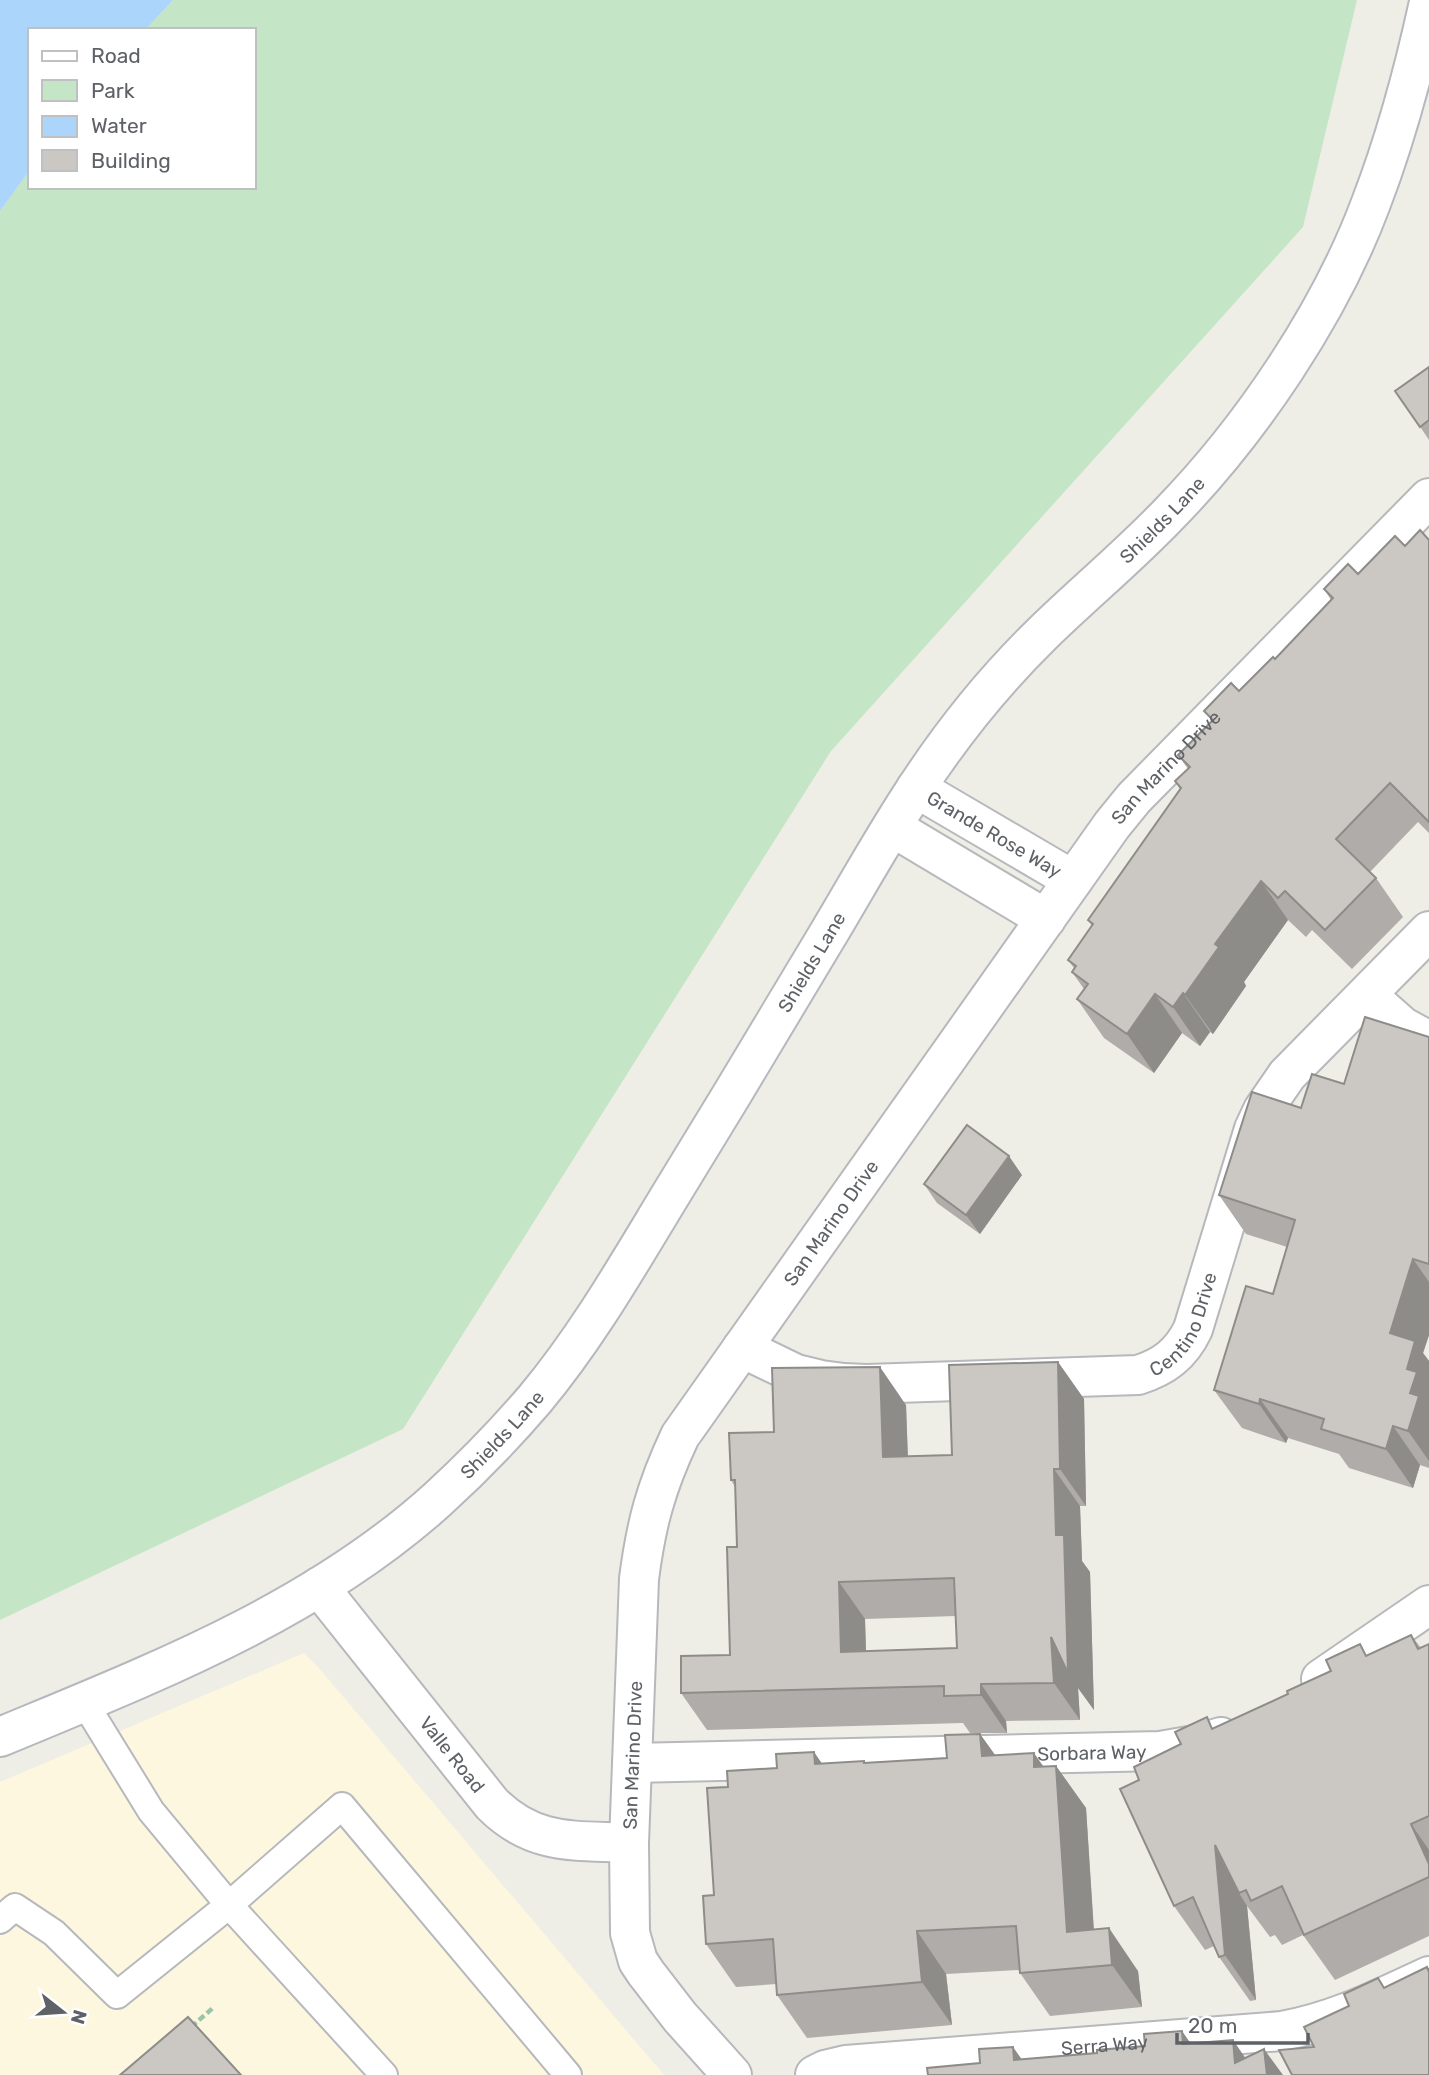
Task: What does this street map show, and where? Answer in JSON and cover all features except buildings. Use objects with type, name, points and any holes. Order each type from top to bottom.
[{"type":"street","name":"Shields Lane","points":[[0,1737],[191,1656],[259,1623],[319,1587],[381,1545],[436,1501],[535,1399],[613,1289],[892,827],[949,741],[1038,637],[1168,516],[1206,474],[1275,382],[1341,271],[1370,208],[1407,97],[1429,2]]},
{"type":"street","name":"San Marino Drive","points":[[732,2075],[680,2017],[638,1961],[630,1933],[629,1843],[639,1580],[652,1505],[664,1470],[680,1436],[1111,825],[1134,798],[1429,498]]},
{"type":"street","name":"Grande Rose Way","points":[[916,788],[1073,880]]},
{"type":"street","points":[[892,827],[1046,919]]},
{"type":"street","name":"Centino Drive","points":[[742,1348],[796,1374],[821,1380],[867,1384],[1138,1375],[1166,1364],[1187,1343],[1193,1329],[1254,1129],[1264,1110],[1287,1075],[1429,931]]},
{"type":"street","points":[[1367,995],[1402,1026],[1429,1041]]},
{"type":"street","name":"Valle Road","points":[[319,1587],[506,1818],[539,1835],[557,1839],[629,1843]]},
{"type":"street","points":[[1296,1696],[1429,1605]]},
{"type":"street","name":"Sorbara Way","points":[[632,1763],[1160,1751],[1195,1745],[1251,1724]]},
{"type":"street","name":"Serra Way","points":[[815,2075],[846,2065],[1282,2031],[1341,2017],[1429,1976]]},
{"type":"lane","points":[[84,1702],[151,1811],[229,1905],[384,2075]]},
{"type":"lane","points":[[0,1920],[15,1907],[54,1933],[117,1995],[229,1905],[342,1806],[568,2075]]},
{"type":"path","points":[[184,2033],[214,2007]]},
{"type":"shaded area","points":[[304,1653],[664,2075],[0,2075],[0,1782]]},
{"type":"green space","points":[[173,0],[1357,0],[1303,227],[831,751],[403,1429],[0,1620],[0,211],[28,173],[28,189],[256,189],[256,28],[147,28]]},
{"type":"water","points":[[0,0],[173,0],[147,28],[28,28],[28,173],[0,211]]}]
